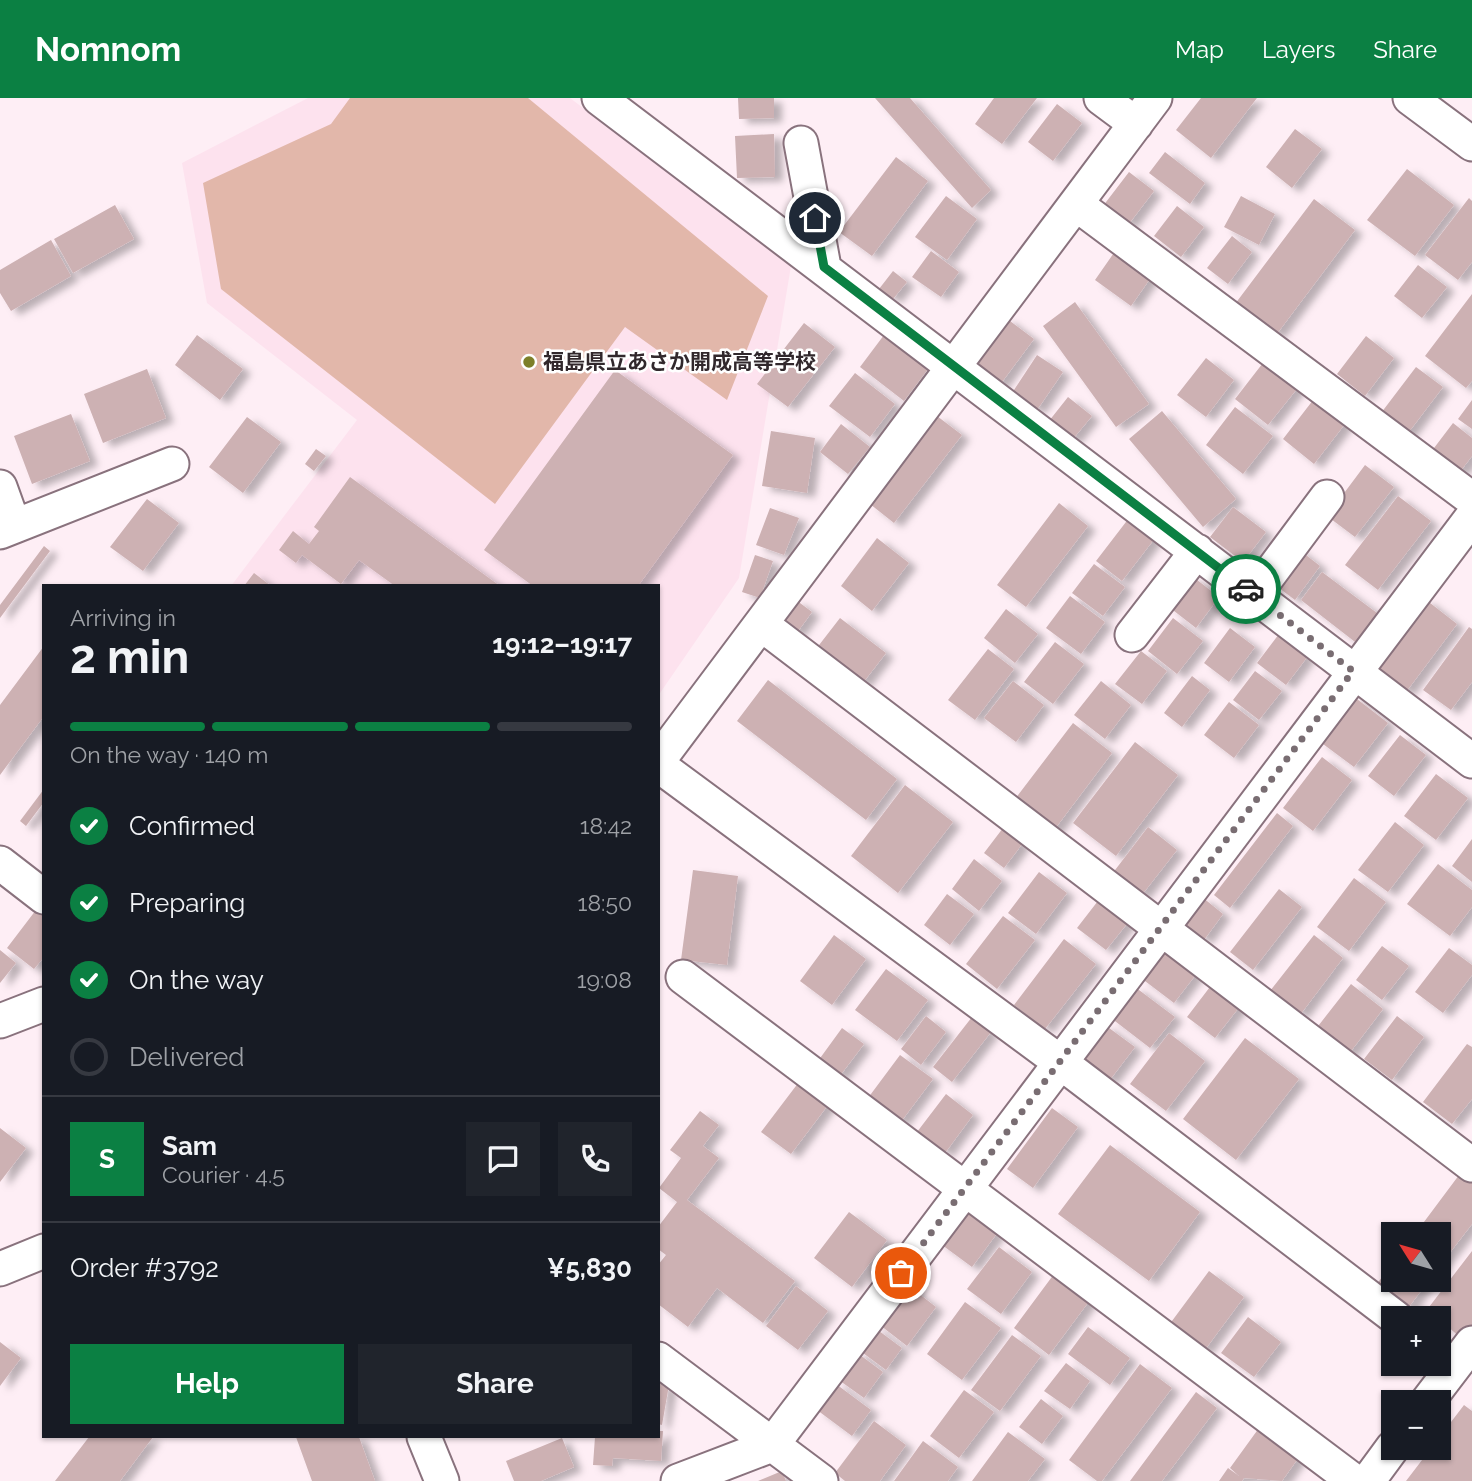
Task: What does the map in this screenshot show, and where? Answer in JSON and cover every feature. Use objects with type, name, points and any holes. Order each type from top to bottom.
[{"type":"street","points":[[599,98],[1472,761]]},
{"type":"street","points":[[1101,98],[1136,124]]},
{"type":"street","points":[[660,760],[1156,98]]},
{"type":"street","points":[[1417,100],[1472,144]]},
{"type":"street","points":[[801,143],[824,267]]},
{"type":"street","points":[[1076,204],[1472,499]]},
{"type":"street","points":[[0,487],[7,529],[172,464]]},
{"type":"street","points":[[1254,595],[1327,497]]},
{"type":"street","points":[[695,1478],[772,1445],[1353,671],[1472,517]]},
{"type":"street","points":[[1132,635],[1197,551]]},
{"type":"street","points":[[761,624],[1472,1165]]},
{"type":"street","points":[[660,764],[1060,1062],[1381,1307]]},
{"type":"street","points":[[0,863],[42,895]]},
{"type":"street","points":[[683,977],[1354,1481]]},
{"type":"street","points":[[0,1021],[42,1005]]},
{"type":"street","points":[[0,1269],[42,1252]]},
{"type":"street","points":[[1436,1390],[1460,1358]]},
{"type":"street","points":[[660,1361],[821,1481]]},
{"type":"street","points":[[424,1438],[442,1481]]},
{"type":"street","points":[[1368,1481],[1383,1460]]},
{"type":"shaded area","name":"福島県立あさか開成高等学校","points":[[308,98],[570,98],[791,266],[739,578],[660,693],[660,584],[233,584],[357,420],[207,303],[182,163]]},
{"type":"shaded area","points":[[350,98],[528,98],[768,296],[727,400],[625,327],[495,504],[221,289],[203,183],[331,124]]},
{"type":"building","points":[[738,98],[774,98],[774,118],[739,119]]},
{"type":"building","points":[[875,98],[910,98],[991,190],[972,208]]},
{"type":"building","points":[[994,98],[1037,98],[1002,144],[975,124]]},
{"type":"building","points":[[1201,98],[1257,98],[1211,158],[1176,130]]},
{"type":"building","points":[[1057,104],[1082,123],[1053,161],[1028,142]]},
{"type":"building","points":[[1295,129],[1322,149],[1292,188],[1266,167]]},
{"type":"building","points":[[774,134],[775,177],[737,178],[735,136]]},
{"type":"building","points":[[1165,152],[1205,183],[1190,204],[1149,173]]},
{"type":"building","points":[[896,157],[928,181],[872,256],[839,232]]},
{"type":"building","points":[[1407,169],[1454,205],[1415,256],[1367,220]]},
{"type":"building","points":[[1129,172],[1154,191],[1128,225],[1103,206]]},
{"type":"building","points":[[946,196],[977,219],[947,260],[915,237]]},
{"type":"building","points":[[1241,196],[1275,214],[1259,245],[1224,227]]},
{"type":"building","points":[[1469,198],[1472,201],[1472,262],[1458,280],[1425,255]]},
{"type":"building","points":[[1314,199],[1355,230],[1276,335],[1235,304]]},
{"type":"building","points":[[115,205],[134,239],[73,273],[54,239]]},
{"type":"building","points":[[1177,206],[1204,227],[1181,257],[1154,236]]},
{"type":"building","points":[[1232,236],[1252,252],[1228,284],[1207,268]]},
{"type":"building","points":[[51,240],[71,276],[11,311],[0,293],[0,270]]},
{"type":"building","points":[[1118,247],[1154,273],[1131,306],[1095,280]]},
{"type":"building","points":[[931,251],[959,272],[941,297],[912,277]]},
{"type":"building","points":[[1418,265],[1447,287],[1422,318],[1394,296]]},
{"type":"building","points":[[893,271],[907,282],[893,299],[879,289]]},
{"type":"building","points":[[1472,294],[1472,381],[1466,388],[1425,356]]},
{"type":"building","points":[[1075,302],[1149,404],[1116,427],[1043,326]]},
{"type":"building","points":[[1006,318],[1034,339],[999,386],[971,365]]},
{"type":"building","points":[[804,323],[835,347],[788,407],[757,384]]},
{"type":"building","points":[[197,335],[243,369],[220,400],[175,365]]},
{"type":"building","points":[[884,335],[928,369],[904,401],[860,367]]},
{"type":"building","points":[[1366,336],[1394,358],[1365,396],[1337,374]]},
{"type":"building","points":[[1037,355],[1063,372],[1037,410],[1012,393]]},
{"type":"building","points":[[1206,358],[1234,380],[1206,417],[1177,395]]},
{"type":"building","points":[[1266,359],[1300,385],[1268,425],[1235,399]]},
{"type":"building","points":[[1416,367],[1443,387],[1405,437],[1378,417]]},
{"type":"building","points":[[147,369],[166,418],[103,443],[84,394]]},
{"type":"building","points":[[615,370],[733,455],[639,584],[530,584],[484,550]]},
{"type":"building","points":[[855,373],[895,404],[870,437],[829,406]]},
{"type":"building","points":[[1317,395],[1348,420],[1314,464],[1283,439]]},
{"type":"building","points":[[1068,397],[1092,416],[1072,440],[1049,421]]},
{"type":"building","points":[[1472,400],[1472,429],[1458,419]]},
{"type":"building","points":[[1235,407],[1273,436],[1243,474],[1206,445]]},
{"type":"building","points":[[1162,411],[1236,499],[1203,527],[1129,439]]},
{"type":"building","points":[[71,414],[90,461],[32,484],[14,436]]},
{"type":"building","points":[[937,416],[962,435],[894,523],[870,504]]},
{"type":"building","points":[[247,417],[281,442],[243,493],[209,467]]},
{"type":"building","points":[[1453,423],[1472,438],[1472,456],[1459,473],[1431,452]]},
{"type":"building","points":[[841,424],[870,447],[848,474],[820,452]]},
{"type":"building","points":[[771,431],[815,438],[807,493],[762,486]]},
{"type":"building","points":[[316,449],[326,456],[314,471],[305,464]]},
{"type":"building","points":[[1365,465],[1394,487],[1355,537],[1327,516]]},
{"type":"building","points":[[350,477],[497,584],[392,584],[359,560],[341,584],[302,555],[296,563],[279,550],[293,531],[309,544],[319,531],[314,527]]},
{"type":"building","points":[[1398,496],[1431,521],[1378,590],[1345,565]]},
{"type":"building","points":[[147,499],[179,523],[143,571],[110,547]]},
{"type":"building","points":[[1059,503],[1088,526],[1026,607],[997,585]]},
{"type":"building","points":[[1233,507],[1266,532],[1243,562],[1210,537]]},
{"type":"building","points":[[770,508],[799,518],[784,555],[756,545]]},
{"type":"building","points":[[1129,518],[1155,538],[1122,581],[1096,561]]},
{"type":"building","points":[[877,538],[909,563],[872,611],[841,586]]},
{"type":"building","points":[[44,546],[50,551],[0,618],[0,605]]},
{"type":"building","points":[[1297,548],[1320,566],[1295,600],[1271,582]]},
{"type":"building","points":[[755,555],[773,561],[760,598],[742,592]]},
{"type":"building","points":[[1094,564],[1125,587],[1103,616],[1072,593]]},
{"type":"building","points":[[1322,572],[1381,616],[1359,645],[1301,600]]},
{"type":"building","points":[[254,573],[268,584],[246,584]]},
{"type":"building","points":[[1192,576],[1219,597],[1196,628],[1169,607]]},
{"type":"building","points":[[1070,596],[1105,622],[1081,654],[1046,628]]},
{"type":"building","points":[[1425,599],[1457,624],[1406,692],[1374,667]]},
{"type":"building","points":[[796,600],[812,612],[796,634],[780,621]]},
{"type":"building","points":[[1006,609],[1038,634],[1015,663],[984,638]]},
{"type":"building","points":[[840,618],[886,653],[862,684],[816,649]]},
{"type":"building","points":[[1173,618],[1203,641],[1177,674],[1148,651]]},
{"type":"building","points":[[1469,627],[1472,629],[1472,682],[1451,710],[1423,690]]},
{"type":"building","points":[[1230,628],[1255,647],[1229,682],[1204,663]]},
{"type":"building","points":[[1279,634],[1308,656],[1286,685],[1257,663]]},
{"type":"building","points":[[1055,642],[1084,664],[1053,704],[1024,682]]},
{"type":"building","points":[[42,649],[42,719],[0,775],[0,705]]},
{"type":"building","points":[[988,649],[1014,669],[975,720],[948,700]]},
{"type":"building","points":[[1141,651],[1167,671],[1142,704],[1115,684]]},
{"type":"building","points":[[1255,671],[1282,691],[1259,720],[1233,700]]},
{"type":"building","points":[[1192,676],[1210,690],[1182,727],[1164,713]]},
{"type":"building","points":[[768,680],[897,779],[866,820],[737,721]]},
{"type":"building","points":[[1013,681],[1044,705],[1016,742],[984,718]]},
{"type":"building","points":[[1101,681],[1131,705],[1105,739],[1074,715]]},
{"type":"building","points":[[1353,696],[1388,723],[1354,767],[1319,741]]},
{"type":"building","points":[[1229,702],[1259,725],[1234,758],[1204,735]]},
{"type":"building","points":[[1073,723],[1112,753],[1051,834],[1012,803]]},
{"type":"building","points":[[1400,735],[1426,755],[1394,796],[1368,776]]},
{"type":"building","points":[[1135,742],[1178,775],[1116,856],[1073,823]]},
{"type":"building","points":[[1322,757],[1352,780],[1313,831],[1283,808]]},
{"type":"building","points":[[1436,774],[1468,798],[1436,840],[1404,816]]},
{"type":"building","points":[[905,785],[953,822],[898,893],[851,856]]},
{"type":"building","points":[[42,792],[42,805],[26,826],[20,821]]},
{"type":"building","points":[[1277,813],[1293,826],[1230,908],[1214,895]]},
{"type":"building","points":[[1395,822],[1424,845],[1388,892],[1358,870]]},
{"type":"building","points":[[1148,827],[1177,850],[1141,896],[1112,874]]},
{"type":"building","points":[[1003,828],[1023,843],[1004,868],[984,853]]},
{"type":"building","points":[[1472,839],[1472,882],[1452,866]]},
{"type":"building","points":[[974,859],[1002,881],[979,911],[952,889]]},
{"type":"building","points":[[1438,864],[1472,890],[1472,907],[1450,936],[1407,904]]},
{"type":"building","points":[[693,870],[738,876],[727,965],[681,960]]},
{"type":"building","points":[[1039,872],[1067,893],[1036,934],[1008,913]]},
{"type":"building","points":[[1354,878],[1386,902],[1349,951],[1317,927]]},
{"type":"building","points":[[1279,889],[1302,907],[1253,970],[1230,952]]},
{"type":"building","points":[[947,894],[974,914],[950,945],[924,925]]},
{"type":"building","points":[[1101,897],[1130,920],[1106,950],[1077,928]]},
{"type":"building","points":[[1202,897],[1223,914],[1204,940],[1182,923]]},
{"type":"building","points":[[39,906],[42,908],[42,959],[34,969],[7,948]]},
{"type":"building","points":[[1003,916],[1035,940],[997,989],[966,964]]},
{"type":"building","points":[[834,935],[866,959],[832,1005],[800,981]]},
{"type":"building","points":[[1314,935],[1343,958],[1300,1015],[1270,991]]},
{"type":"building","points":[[1064,939],[1096,964],[1045,1029],[1014,1005]]},
{"type":"building","points":[[1382,946],[1409,966],[1382,1000],[1356,980]]},
{"type":"building","points":[[1164,948],[1197,973],[1174,1003],[1141,978]]},
{"type":"building","points":[[1449,948],[1472,965],[1472,975],[1443,1013],[1415,992]]},
{"type":"building","points":[[0,950],[16,963],[0,983]]},
{"type":"building","points":[[886,969],[928,1000],[897,1041],[855,1010]]},
{"type":"building","points":[[1216,979],[1244,1001],[1215,1038],[1187,1017]]},
{"type":"building","points":[[1351,984],[1383,1009],[1348,1055],[1315,1030]]},
{"type":"building","points":[[1135,987],[1175,1017],[1150,1048],[1111,1018]]},
{"type":"building","points":[[926,1016],[946,1032],[921,1065],[901,1049]]},
{"type":"building","points":[[1397,1016],[1424,1037],[1392,1080],[1364,1059]]},
{"type":"building","points":[[972,1017],[991,1032],[952,1082],[933,1067]]},
{"type":"building","points":[[1105,1025],[1135,1047],[1109,1081],[1080,1059]]},
{"type":"building","points":[[842,1028],[864,1044],[839,1077],[818,1061]]},
{"type":"building","points":[[1169,1033],[1205,1061],[1166,1111],[1130,1084]]},
{"type":"building","points":[[1245,1038],[1299,1079],[1236,1160],[1183,1119]]},
{"type":"building","points":[[1467,1044],[1472,1047],[1472,1099],[1452,1124],[1423,1102]]},
{"type":"building","points":[[900,1055],[933,1079],[900,1123],[868,1098]]},
{"type":"building","points":[[805,1074],[834,1097],[791,1154],[761,1132]]},
{"type":"building","points":[[946,1094],[973,1115],[945,1153],[917,1132]]},
{"type":"building","points":[[1052,1108],[1078,1127],[1033,1188],[1007,1169]]},
{"type":"building","points":[[700,1111],[719,1125],[703,1146],[719,1158],[687,1200],[795,1281],[763,1323],[717,1288],[688,1327],[660,1306],[660,1262],[666,1255],[660,1250],[660,1224],[677,1202],[660,1187],[681,1158],[670,1150]]},
{"type":"building","points":[[0,1128],[26,1148],[0,1182]]},
{"type":"building","points":[[1110,1145],[1200,1212],[1149,1281],[1058,1214]]},
{"type":"building","points":[[1465,1167],[1472,1172],[1472,1224],[1451,1251],[1451,1222],[1424,1222]]},
{"type":"building","points":[[965,1207],[998,1232],[972,1267],[938,1242]]},
{"type":"building","points":[[849,1212],[887,1240],[852,1287],[814,1258]]},
{"type":"building","points":[[999,1247],[1032,1272],[1001,1314],[967,1289]]},
{"type":"building","points":[[1472,1251],[1472,1326],[1462,1339],[1451,1329],[1451,1306],[1430,1306],[1441,1292],[1451,1292],[1451,1278]]},
{"type":"building","points":[[1057,1270],[1093,1296],[1049,1355],[1014,1328]]},
{"type":"building","points":[[1209,1271],[1244,1297],[1204,1351],[1169,1325]]},
{"type":"building","points":[[905,1283],[936,1307],[907,1346],[876,1322]]},
{"type":"building","points":[[796,1286],[828,1311],[798,1350],[766,1326]]},
{"type":"building","points":[[1387,1292],[1420,1292],[1410,1306],[1405,1306]]},
{"type":"building","points":[[965,1302],[1001,1328],[962,1380],[927,1354]]},
{"type":"building","points":[[1248,1317],[1281,1342],[1254,1377],[1221,1353]]},
{"type":"building","points":[[1088,1327],[1130,1358],[1110,1385],[1068,1354]]},
{"type":"building","points":[[875,1328],[902,1348],[886,1370],[859,1350]]},
{"type":"building","points":[[1012,1335],[1041,1356],[1000,1411],[971,1390]]},
{"type":"building","points":[[0,1342],[21,1358],[0,1386]]},
{"type":"building","points":[[856,1352],[883,1372],[864,1398],[836,1378]]},
{"type":"building","points":[[1066,1363],[1090,1381],[1070,1409],[1044,1391]]},
{"type":"building","points":[[1140,1364],[1172,1388],[1102,1481],[1097,1481],[1069,1460]]},
{"type":"building","points":[[660,1383],[669,1385],[660,1424]]},
{"type":"building","points":[[836,1384],[871,1410],[852,1436],[817,1410]]},
{"type":"building","points":[[964,1390],[994,1412],[959,1458],[930,1436]]},
{"type":"building","points":[[1196,1392],[1217,1408],[1162,1481],[1130,1481]]},
{"type":"building","points":[[1041,1399],[1063,1416],[1042,1444],[1019,1427]]},
{"type":"building","points":[[1464,1405],[1472,1411],[1472,1481],[1406,1481],[1422,1460],[1451,1460],[1451,1422]]},
{"type":"building","points":[[874,1421],[906,1445],[880,1481],[845,1481],[835,1473]]},
{"type":"building","points":[[1259,1428],[1299,1457],[1282,1481],[1244,1478],[1242,1481],[1219,1481],[1228,1468],[1239,1476],[1230,1468]]},
{"type":"building","points":[[660,1431],[663,1431],[661,1461],[613,1458],[612,1466],[593,1465],[595,1438],[660,1438]]},
{"type":"building","points":[[1008,1432],[1045,1459],[1028,1481],[972,1481]]},
{"type":"building","points":[[88,1438],[152,1438],[120,1481],[55,1481]]},
{"type":"building","points":[[296,1438],[359,1438],[375,1481],[312,1481]]},
{"type":"building","points":[[562,1438],[574,1467],[541,1481],[514,1481],[506,1461]]},
{"type":"building","points":[[923,1441],[958,1467],[948,1481],[894,1481]]},
{"type":"building","points":[[782,1471],[786,1481],[758,1481]]},
{"type":"way so far","points":[[901,1273],[1353,671],[1246,589]]},
{"type":"place","name":"福島県立あさか開成高等学校","points":[[529,362]]},
{"type":"route","points":[[815,218],[824,267],[1246,589]]}]
